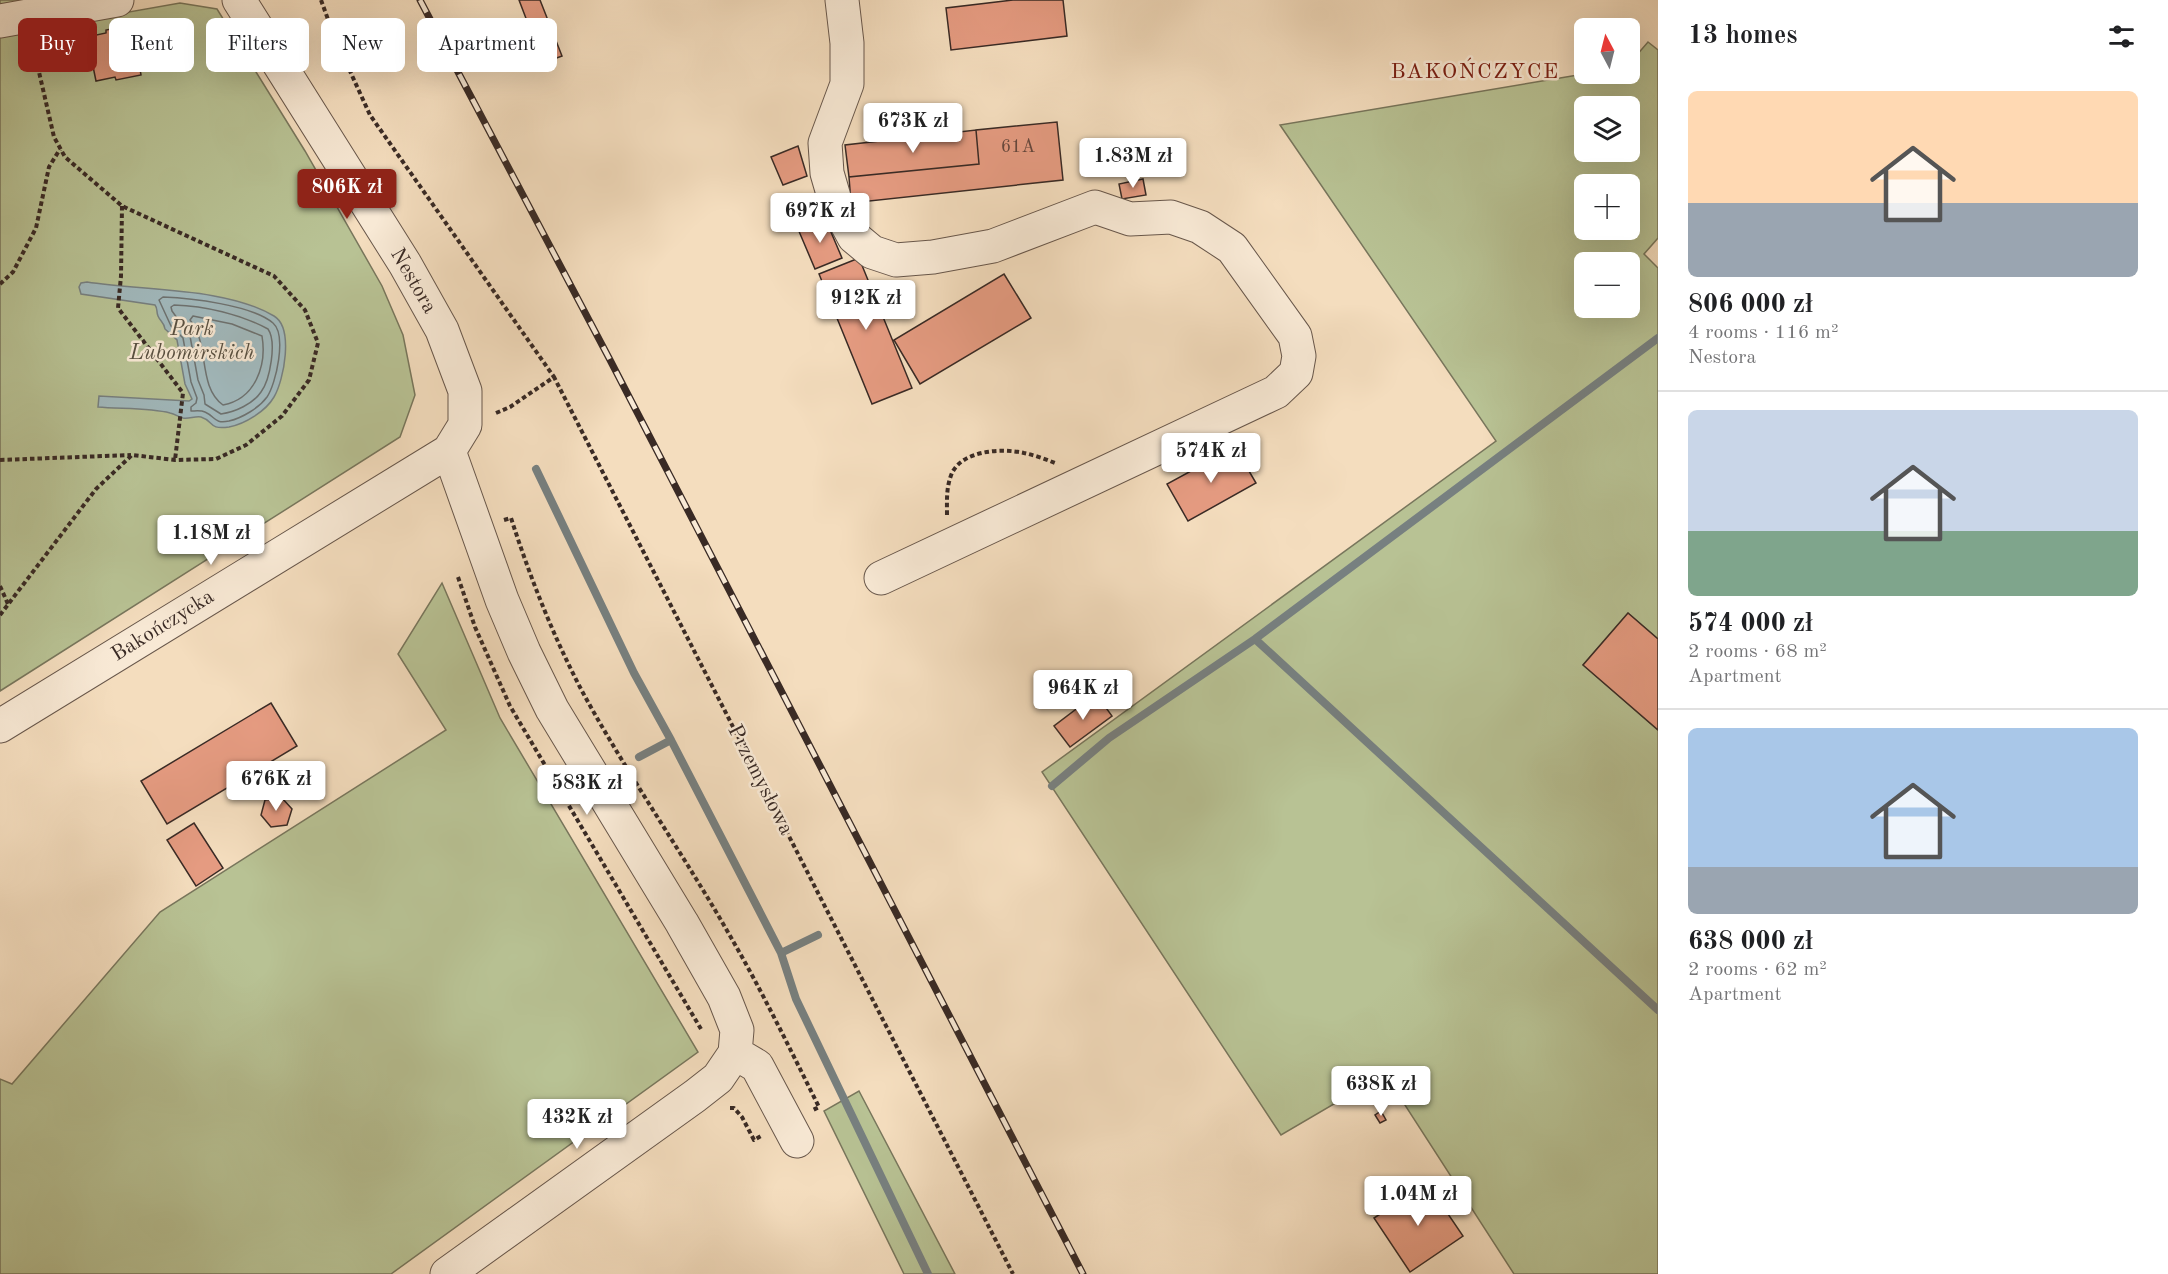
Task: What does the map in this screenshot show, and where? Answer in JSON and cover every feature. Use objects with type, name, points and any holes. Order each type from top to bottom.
[{"type":"street","points":[[13,18],[117,0]]},
{"type":"street","name":"Nestora","points":[[239,0],[405,264],[442,330],[465,391],[457,438]]},
{"type":"street","points":[[842,0],[847,44],[847,84],[825,143],[827,173],[836,204],[854,237],[872,252],[896,260],[933,257],[993,246],[1095,207],[1130,219],[1171,217],[1200,227],[1232,248],[1295,336],[1299,356],[1296,373],[1276,392],[881,578]]},
{"type":"street","points":[[447,1274],[718,1078],[735,1053],[737,1030],[724,997],[682,923],[552,709],[502,600],[477,530],[457,438]]},
{"type":"street","name":"Bakończycka","points":[[0,726],[457,438]]},
{"type":"street","points":[[735,1053],[757,1066],[792,1132]]},
{"type":"path","name":"Przemysłowa","points":[[321,0],[334,36],[370,116],[555,377],[1013,1274]]},
{"type":"path","points":[[0,460],[132,455],[175,460],[216,459],[246,445],[282,416],[309,380],[318,343],[305,310],[274,276],[122,206],[65,157],[54,137],[13,18]]},
{"type":"path","points":[[0,284],[13,272],[36,228],[49,167],[61,148]]},
{"type":"path","points":[[122,206],[118,309],[183,393],[175,460]]},
{"type":"path","points":[[457,438],[555,377]]},
{"type":"path","points":[[948,548],[946,491],[952,471],[965,458],[990,452],[1022,452],[1060,464],[1086,482]]},
{"type":"path","points":[[0,615],[96,489],[132,455]]},
{"type":"path","points":[[477,530],[511,518],[549,621],[582,690],[733,940],[819,1107],[792,1132],[754,1140],[734,1108],[727,1108]]},
{"type":"path","points":[[0,586],[8,604]]},
{"type":"green space","name":"Park Lubomirskich","points":[[0,0],[114,0],[118,14],[180,3],[217,9],[223,18],[206,18],[206,72],[256,72],[305,151],[382,286],[403,335],[415,395],[400,437],[0,691]]},
{"type":"green space","points":[[1648,42],[1658,50],[1658,238],[1644,254],[1658,268],[1658,639],[1628,613],[1583,665],[1658,730],[1658,1274],[1514,1274],[1385,1074],[1281,1135],[1042,772],[1496,441],[1280,125],[1574,76],[1574,84],[1640,84],[1640,51]]},
{"type":"green space","points":[[442,583],[500,718],[698,1052],[391,1274],[0,1274],[0,1079],[12,1084],[160,912],[446,730],[398,654]]},
{"type":"green space","points":[[859,1091],[955,1274],[904,1274],[824,1111]]},
{"type":"water","points":[[81,283],[208,295],[254,307],[274,316],[284,331],[285,355],[281,379],[274,397],[266,407],[248,420],[222,428],[214,426],[201,417],[183,418],[172,413],[153,410],[98,407],[99,396],[189,401],[192,399],[185,384],[177,340],[165,329],[155,305],[81,294],[79,287]]},
{"type":"building","points":[[519,0],[540,0],[547,18],[526,18]]},
{"type":"building","points":[[1013,0],[1063,0],[1067,36],[951,50],[946,8]]},
{"type":"building","points":[[109,29],[109,72],[140,72],[141,75],[96,81],[94,72],[97,72],[97,35],[106,33],[106,30]]},
{"type":"building","points":[[557,43],[562,56],[557,58]]},
{"type":"building","points":[[1057,122],[1063,180],[851,203],[849,177],[979,164],[976,130]]},
{"type":"building","points":[[976,130],[979,164],[849,177],[845,145]]},
{"type":"building","points":[[798,146],[807,176],[783,185],[771,157]]},
{"type":"building","points":[[1143,179],[1146,195],[1122,199],[1119,184]]},
{"type":"building","points":[[825,218],[842,258],[815,269],[798,229]]},
{"type":"building","points":[[859,258],[912,388],[872,404],[819,274]]},
{"type":"building","points":[[1004,274],[1031,318],[920,384],[894,340]]},
{"type":"building","points":[[1235,447],[1256,483],[1188,521],[1167,484]]},
{"type":"building","points":[[1628,613],[1658,639],[1658,730],[1583,665]]},
{"type":"building","points":[[1096,694],[1112,716],[1070,747],[1054,726]]},
{"type":"building","points":[[271,703],[297,746],[167,824],[141,781]]},
{"type":"building","points":[[282,798],[292,809],[287,825],[271,827],[261,815],[265,800]]},
{"type":"building","points":[[194,823],[223,868],[196,886],[167,840]]},
{"type":"building","points":[[1381,1111],[1386,1120],[1380,1123],[1375,1115]]},
{"type":"building","points":[[1427,1183],[1463,1236],[1410,1272],[1374,1218]]},
{"type":"waterway","points":[[1052,786],[1109,738],[1255,639],[1658,338]]},
{"type":"waterway","points":[[536,469],[634,673],[781,953]]},
{"type":"waterway","points":[[1255,639],[1658,1010]]},
{"type":"waterway","points":[[639,757],[671,740]]},
{"type":"waterway","points":[[818,935],[781,953],[796,999],[928,1274]]},
{"type":"railway","points":[[420,0],[609,358],[1083,1274]]},
{"type":"district","name":"BAKOŃCZYCE","points":[[1475,72]]}]
